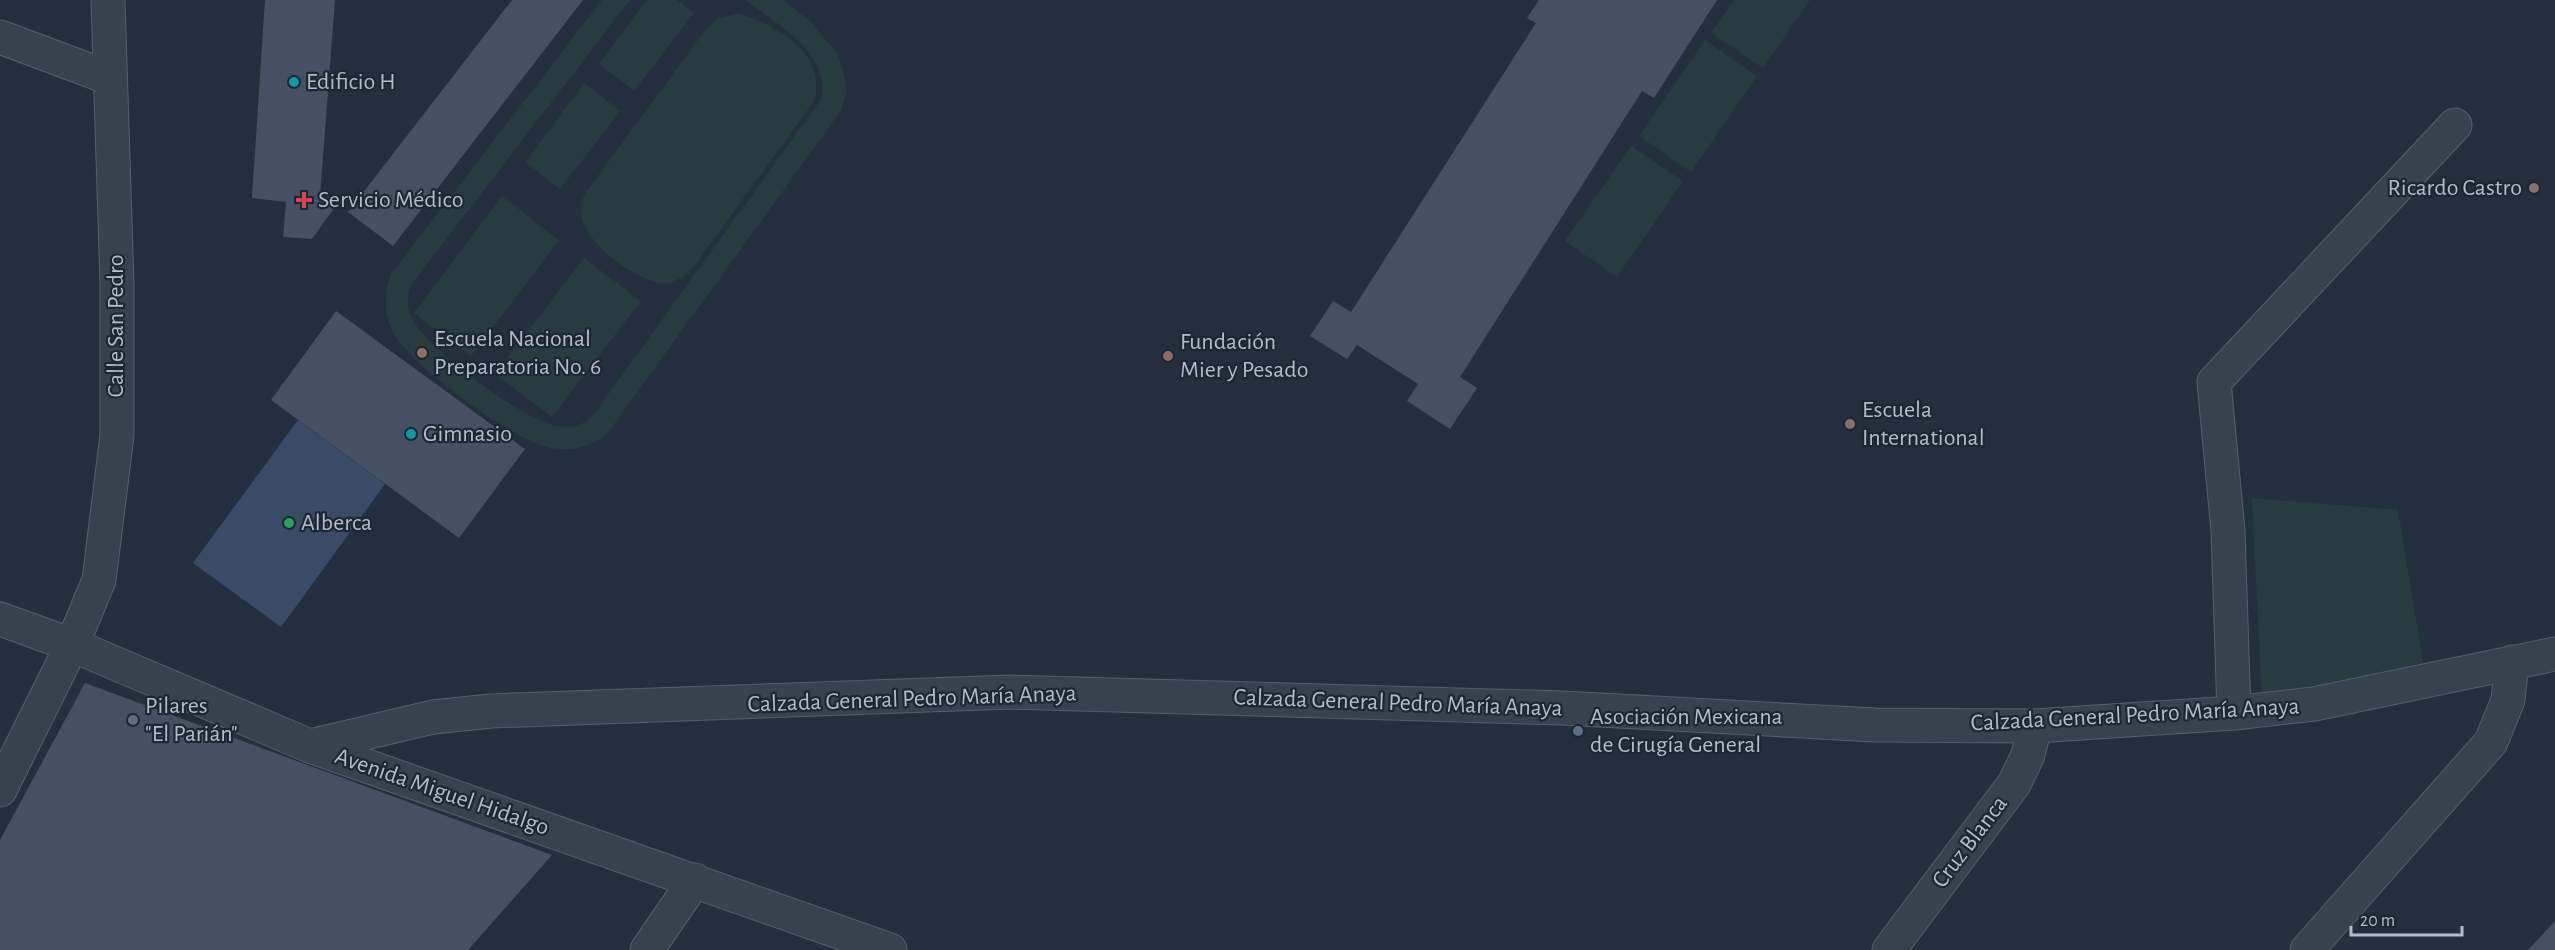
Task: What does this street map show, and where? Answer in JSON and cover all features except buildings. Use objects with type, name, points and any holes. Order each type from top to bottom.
[{"type":"street","name":"Calle San Pedro","points":[[0,790],[72,645],[99,580],[117,435],[117,284],[108,0]]},
{"type":"street","points":[[0,37],[110,78]]},
{"type":"street","points":[[2234,713],[2228,531],[2214,382],[2455,125]]},
{"type":"street","name":"Avenida Miguel Hidalgo","points":[[0,619],[72,645],[310,746],[890,950]]},
{"type":"street","name":"Calzada General Pedro María Anaya","points":[[310,746],[433,717],[492,711],[1011,692],[1563,708],[1875,725],[2035,726],[2234,713],[2314,704],[2555,654]]},
{"type":"street","points":[[2307,950],[2492,742],[2508,700],[2512,662]]},
{"type":"street","name":"Cruz Blanca","points":[[1889,950],[2014,784],[2028,754],[2035,726]]},
{"type":"street","points":[[647,950],[695,880]]},
{"type":"green space","points":[[602,0],[630,0],[411,285],[408,294],[408,307],[413,320],[437,348],[501,398],[542,421],[556,426],[570,426],[579,425],[591,418],[820,101],[822,85],[819,70],[811,56],[786,30],[745,0],[783,0],[811,22],[837,53],[847,91],[840,112],[607,434],[581,447],[560,449],[535,443],[514,432],[441,382],[403,346],[393,332],[387,317],[386,296],[391,274]]},
{"type":"green space","points":[[647,0],[677,0],[694,13],[634,91],[599,64]]},
{"type":"green space","points":[[1734,0],[1810,0],[1763,68],[1711,33]]},
{"type":"green space","points":[[737,14],[768,25],[789,39],[806,55],[815,77],[815,100],[689,273],[670,282],[652,281],[628,270],[595,242],[582,219],[581,208],[584,195],[706,29],[718,18]]},
{"type":"green space","points":[[1705,40],[1757,76],[1691,172],[1639,136]]},
{"type":"green space","points":[[584,83],[620,111],[560,189],[525,162]]},
{"type":"green space","points":[[1631,146],[1683,181],[1617,277],[1565,241]]},
{"type":"green space","points":[[502,196],[559,240],[471,356],[414,313]]},
{"type":"green space","points":[[584,258],[641,301],[552,417],[495,374]]},
{"type":"green space","points":[[2252,498],[2398,510],[2424,668],[2262,702]]},
{"type":"water","name":"Alberca","points":[[298,420],[385,484],[281,627],[193,563]]},
{"type":"place","name":"Edificio H","points":[[294,82]]},
{"type":"place","name":"Ricardo Castro","points":[[2534,188]]},
{"type":"place","name":"Servicio Médico","points":[[304,200]]},
{"type":"place","name":"Escuela Nacional Preparatoria No. 6","points":[[422,353]]},
{"type":"place","name":"Fundación Mier y Pesado","points":[[1168,356]]},
{"type":"place","name":"Escuela International","points":[[1850,424]]},
{"type":"place","name":"Gimnasio","points":[[411,434]]},
{"type":"place","name":"Alberca","points":[[289,523]]},
{"type":"place","name":"Pilares \"El Parián\"","points":[[133,720]]},
{"type":"place","name":"Asociación Mexicana de Cirugía General","points":[[1578,731]]}]
